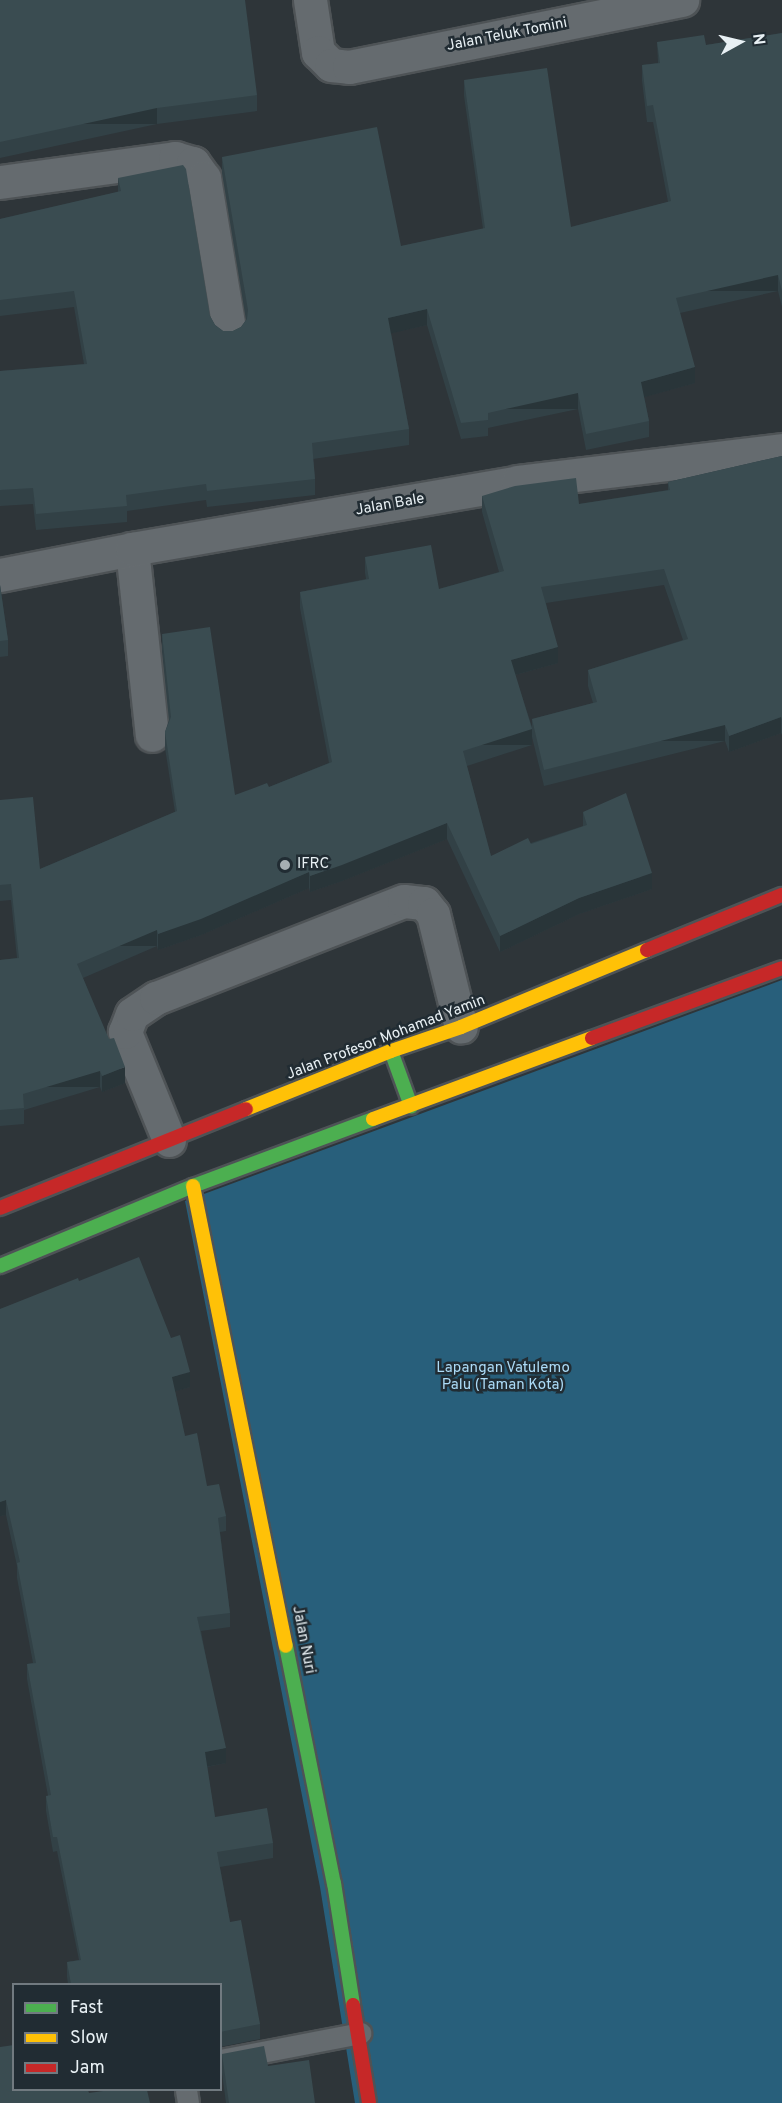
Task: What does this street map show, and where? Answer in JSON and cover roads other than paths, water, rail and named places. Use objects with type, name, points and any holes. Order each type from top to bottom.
[{"type":"main road","name":"Jalan Profesor Mohamad Yamin","points":[[0,1208],[391,1052],[461,1027],[782,895]]},
{"type":"main road","points":[[0,1266],[194,1186],[782,968]]},
{"type":"main road","points":[[391,1052],[411,1106]]},
{"type":"main road","name":"Jalan Nuri","points":[[194,1186],[334,1883],[360,2033],[369,2103]]},
{"type":"street","name":"Jalan Teluk Tomini","points":[[310,0],[318,52],[331,65],[349,67],[682,0]]},
{"type":"street","points":[[0,182],[175,158],[194,163],[204,178],[229,329]]},
{"type":"street","name":"Jalan Bale","points":[[0,575],[132,549],[518,482],[782,450]]},
{"type":"street","points":[[132,549],[152,735]]},
{"type":"street","points":[[169,1140],[125,1032],[132,1014],[156,998],[404,902],[424,903],[434,914],[461,1027]]},
{"type":"lane","points":[[222,2060],[360,2033]]},
{"type":"place","name":"IFRC","points":[[285,865]]},
{"type":"park label","name":"Lapangan Vatulemo Palu (Taman Kota)","points":[[503,1376]]}]
